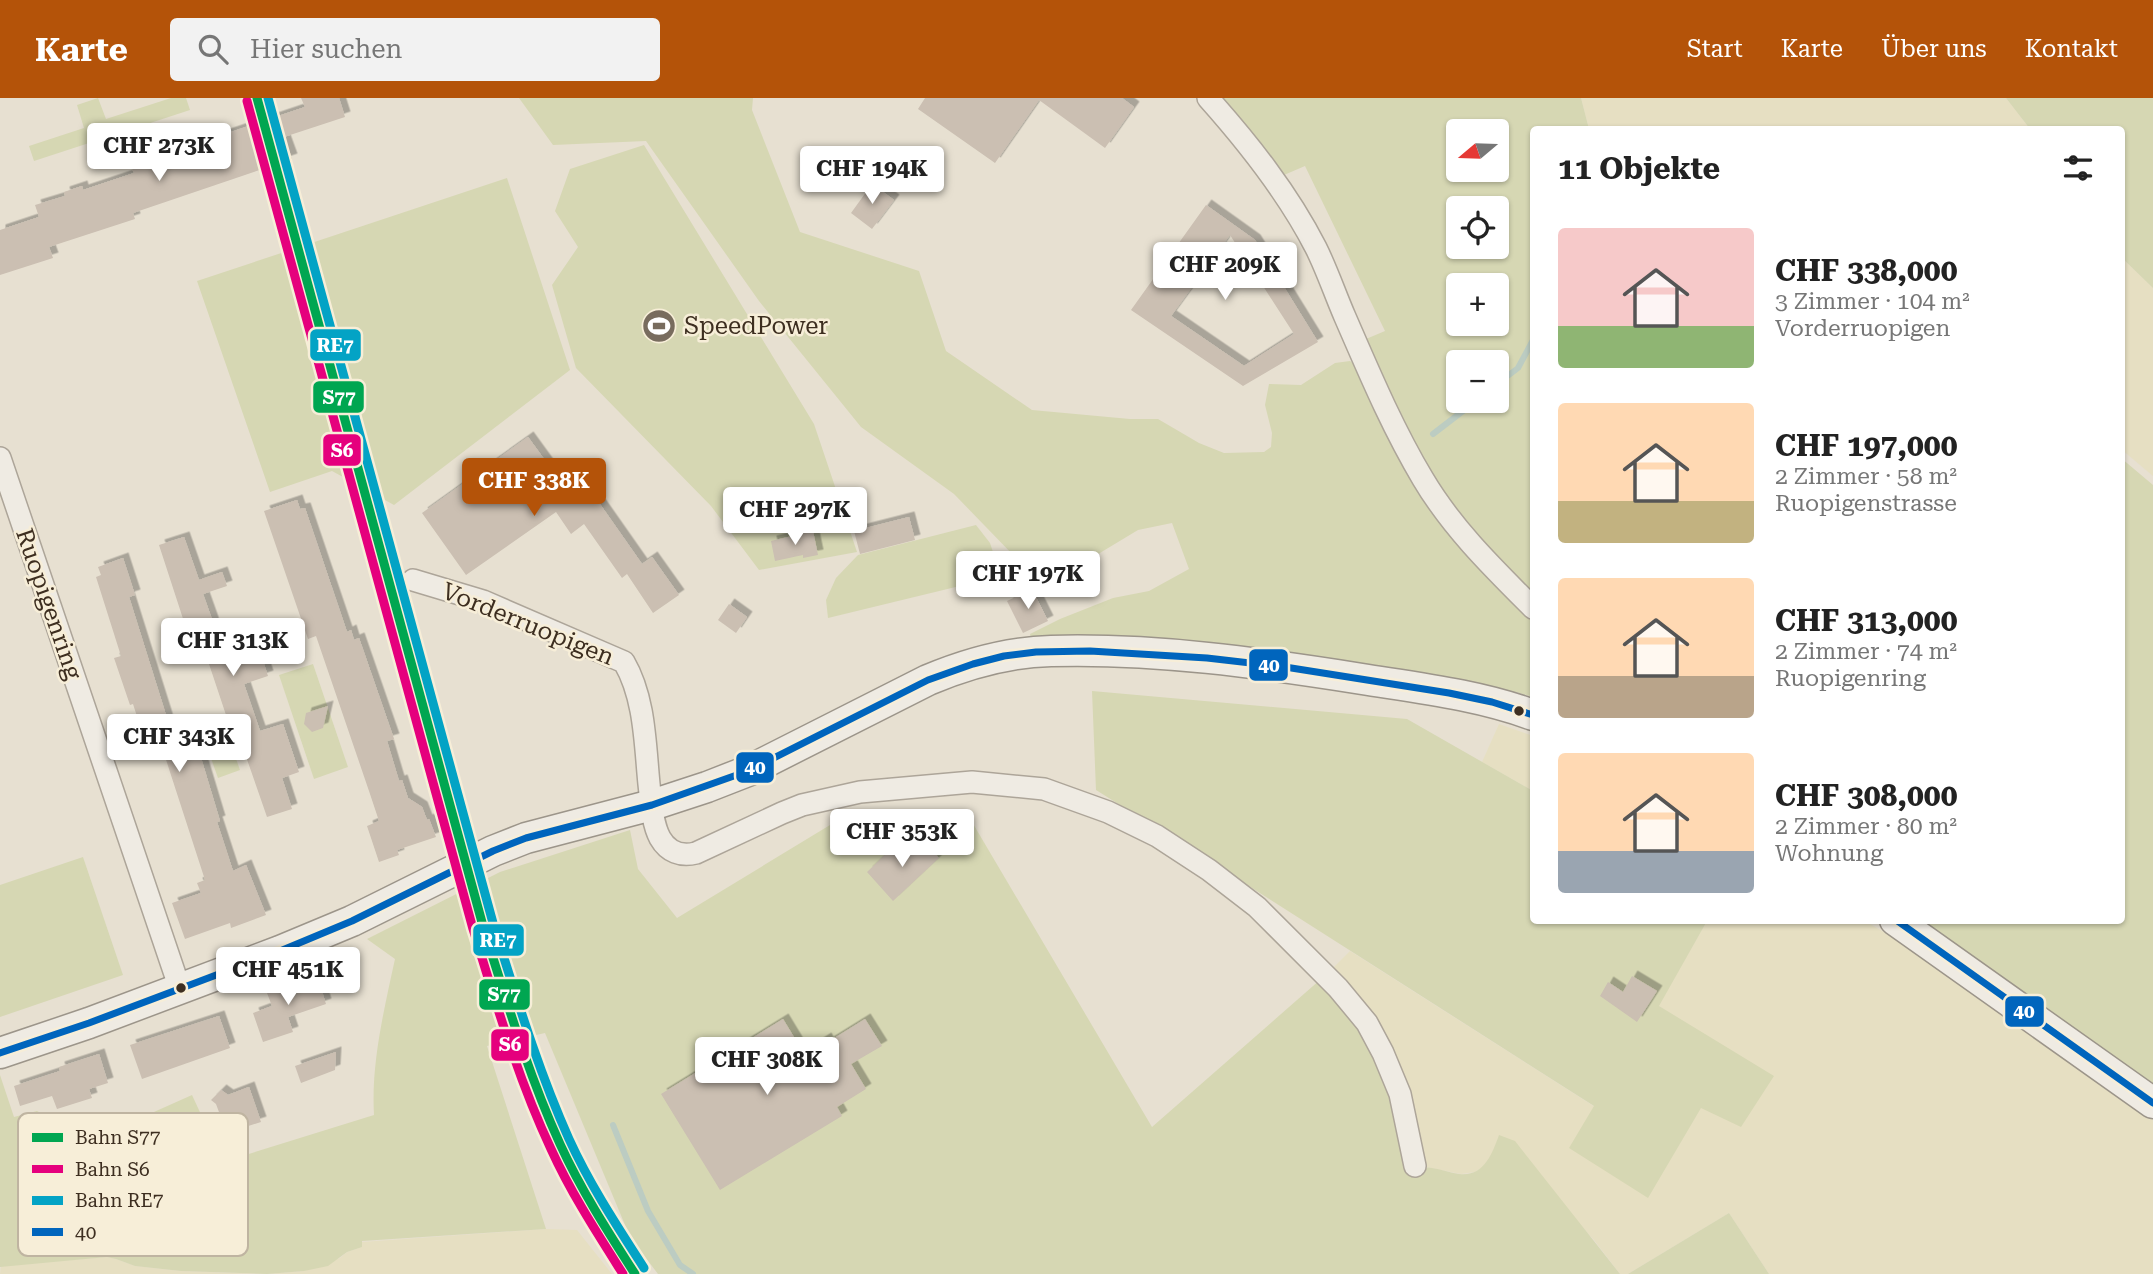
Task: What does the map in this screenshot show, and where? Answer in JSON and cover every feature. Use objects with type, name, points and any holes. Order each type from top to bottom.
[{"type":"street","points":[[1208,98],[1265,167],[1316,249],[1398,435],[1424,481],[1447,515],[1481,555],[1530,605]]},
{"type":"street","name":"Ruopigenring","points":[[0,458],[180,989]]},
{"type":"street","name":"Vorderruopigen","points":[[412,580],[483,601],[624,662],[632,675],[639,698],[658,835],[666,847],[678,854],[687,856],[696,853],[792,809],[860,792],[972,782],[1044,789],[1108,812],[1157,836],[1257,907],[1338,988],[1367,1023],[1400,1094],[1415,1166]]},
{"type":"street","points":[[0,1053],[180,989],[330,930],[493,851],[526,838],[652,804],[748,771],[950,670],[990,659],[1049,651],[1192,657],[1302,669],[1389,683],[1500,704],[1530,714]]},
{"type":"street","points":[[1901,924],[2153,1103]]},
{"type":"shaded area","points":[[1581,98],[2006,98],[2028,126],[1588,126]]},
{"type":"shaded area","points":[[2125,261],[2153,288],[2153,476],[2125,452]]},
{"type":"shaded area","points":[[1499,724],[1530,735],[1530,789],[1482,762]]},
{"type":"shaded area","points":[[1705,924],[1870,924],[1911,948],[2153,1120],[2153,1274],[1769,1274],[1729,1213],[1628,1274],[1620,1274],[1594,1240],[1499,1136],[1492,1156],[1475,1172],[1461,1174],[1426,1167],[1330,971],[1350,951],[1595,1107]]},
{"type":"shaded area","points":[[546,1229],[577,1230],[612,1274],[267,1274],[304,1271],[340,1258],[361,1247],[362,1242]]},
{"type":"shaded area","points":[[107,1257],[135,1266],[181,1271],[266,1274],[0,1274],[1,1266]]},
{"type":"green space","points":[[98,98],[106,119],[171,98],[186,98],[190,110],[34,161],[29,146],[84,128],[77,105]]},
{"type":"green space","points":[[519,98],[753,98],[752,110],[800,232],[919,271],[946,351],[1032,410],[1158,419],[1199,443],[1224,453],[1264,452],[1271,447],[1272,433],[1265,405],[1269,384],[1301,385],[1335,363],[1350,361],[1496,583],[1530,617],[1530,696],[1516,692],[1514,697],[1031,638],[1030,634],[1060,619],[1113,598],[1149,591],[1189,569],[1172,523],[1138,530],[1065,574],[1016,558],[954,494],[861,427],[759,301],[646,141],[553,145]]},
{"type":"green space","points":[[1220,98],[1581,98],[1588,126],[1530,126],[1530,590],[1466,523],[1422,457],[1366,339],[1385,331],[1305,166],[1284,175]]},
{"type":"green space","points":[[2006,98],[2153,98],[2153,288],[2125,261],[2125,126],[2028,126]]},
{"type":"green space","name":"SpeedPower","points":[[644,145],[814,424],[857,552],[759,570],[711,506],[576,368],[552,285],[578,247],[555,211],[570,169]]},
{"type":"green space","points":[[507,178],[570,370],[394,505],[332,471],[270,492],[197,281]]},
{"type":"green space","points":[[2125,461],[2153,485],[2153,1103],[1899,924],[2125,924]]},
{"type":"green space","points":[[976,525],[990,543],[1001,576],[828,618],[826,600],[836,578],[858,555]]},
{"type":"green space","points":[[313,664],[348,767],[314,779],[279,675]]},
{"type":"green space","points":[[1092,691],[1407,719],[1530,789],[1530,924],[1705,924],[1659,1006],[1774,1076],[1741,1127],[1701,1108],[1648,1198],[1569,1148],[1594,1106],[1096,790]]},
{"type":"green space","points":[[223,722],[240,770],[218,778],[201,730]]},
{"type":"green space","points":[[916,818],[972,822],[1152,1127],[1321,979],[1339,997],[1380,1063],[1410,1168],[1468,1174],[1486,1163],[1499,1135],[1515,1141],[1620,1274],[658,1274],[630,1237],[545,1033],[487,1046],[546,1229],[362,1241],[362,1247],[347,1252],[328,1266],[267,1274],[181,1271],[135,1266],[107,1257],[0,1267],[0,1075],[14,1117],[18,1116],[18,1256],[248,1256],[248,1154],[374,1115],[376,1056],[395,959],[367,939],[500,872],[630,830],[638,869],[677,918],[835,822]]},
{"type":"green space","points":[[83,857],[123,975],[0,1017],[0,885]]},
{"type":"green space","points":[[192,1095],[200,1113],[152,1113]]},
{"type":"green space","points":[[1729,1213],[1769,1274],[1628,1274]]},
{"type":"building","points":[[301,98],[339,98],[345,117],[284,137],[292,159],[133,213],[135,219],[49,247],[53,258],[0,275],[0,230],[39,217],[35,205],[65,196],[64,192],[82,186],[83,190],[134,173],[131,166],[305,107]]},
{"type":"building","points":[[925,98],[1122,98],[1134,107],[1105,148],[1039,100],[995,163],[918,109]]},
{"type":"building","points":[[872,184],[894,200],[872,229],[851,213]]},
{"type":"building","points":[[1206,205],[1255,240],[1318,342],[1243,386],[1131,310]],"holes":[[[1230,235],[1294,334],[1244,366],[1171,316]]]},
{"type":"building","points":[[528,437],[560,481],[576,470],[642,564],[652,557],[679,595],[653,613],[627,574],[622,578],[584,524],[571,534],[556,512],[466,575],[422,513]]},
{"type":"building","points":[[297,500],[300,509],[305,508],[347,632],[351,630],[354,640],[359,638],[394,739],[387,741],[399,781],[402,780],[408,798],[422,807],[436,837],[397,850],[399,855],[379,862],[367,826],[379,821],[316,636],[308,639],[264,511]]},
{"type":"building","points":[[909,517],[915,540],[860,554],[854,531]]},
{"type":"building","points":[[813,531],[818,555],[775,561],[771,541]]},
{"type":"building","points":[[184,537],[199,580],[222,572],[227,586],[203,594],[219,639],[252,628],[268,676],[244,684],[260,731],[283,724],[299,772],[282,778],[292,809],[267,817],[234,722],[229,724],[197,628],[187,631],[159,545]]},
{"type":"building","points":[[123,558],[135,595],[129,597],[171,731],[187,726],[191,739],[195,738],[233,871],[246,865],[266,915],[231,928],[230,923],[185,939],[172,903],[201,893],[197,883],[205,880],[158,735],[148,738],[147,734],[143,735],[133,704],[130,705],[114,658],[121,656],[96,577],[101,575],[98,567]]},
{"type":"building","points":[[1032,589],[1048,621],[1023,633],[1007,601]]},
{"type":"building","points":[[729,604],[747,617],[736,633],[718,620]]},
{"type":"building","points":[[328,706],[323,728],[312,732],[304,724],[306,713]]},
{"type":"building","points":[[924,841],[939,858],[893,901],[867,872],[893,847],[905,859]]},
{"type":"building","points":[[317,976],[326,1004],[288,1017],[293,1032],[263,1042],[253,1013],[272,1006],[267,993]]},
{"type":"building","points":[[1632,976],[1657,991],[1637,1022],[1600,996],[1608,982],[1623,992]]},
{"type":"building","points":[[219,1016],[230,1048],[142,1079],[130,1045]]},
{"type":"building","points":[[783,1019],[803,1052],[826,1038],[828,1042],[865,1019],[882,1046],[851,1064],[866,1089],[837,1107],[842,1116],[720,1190],[661,1094]]},
{"type":"building","points":[[336,1052],[335,1070],[301,1083],[295,1066]]},
{"type":"building","points":[[99,1054],[108,1083],[89,1089],[92,1098],[57,1109],[52,1096],[20,1106],[14,1086],[60,1071],[59,1067]]},
{"type":"building","points":[[249,1087],[261,1122],[248,1126],[248,1113],[219,1113],[211,1100],[221,1090],[228,1095]]},
{"type":"waterway","points":[[1509,375],[1518,368],[1530,346]]},
{"type":"waterway","points":[[1433,434],[1460,413]]},
{"type":"waterway","points":[[613,1125],[648,1211],[680,1265],[693,1274]]},
{"type":"rail line","name":"S77","points":[[257,98],[483,926],[509,1009],[538,1091],[568,1161],[635,1274]]},
{"type":"rail line","name":"RE7","points":[[268,98],[493,923],[519,1005],[547,1086],[577,1156],[644,1268]]},
{"type":"rail line","name":"S6","points":[[247,101],[473,929],[499,1013],[528,1096],[551,1149],[576,1197],[623,1274]]},
{"type":"transit line","name":"40","points":[[0,1053],[89,1023],[280,951],[352,921],[493,851],[526,838],[652,805],[748,771],[928,680],[1004,656],[1036,652],[1090,651],[1207,658],[1285,667],[1449,693],[1492,702],[1530,714]]},
{"type":"transit line","name":"40","points":[[1902,924],[2153,1103]]},
{"type":"place","name":"SpeedPower","points":[[659,326]]}]
